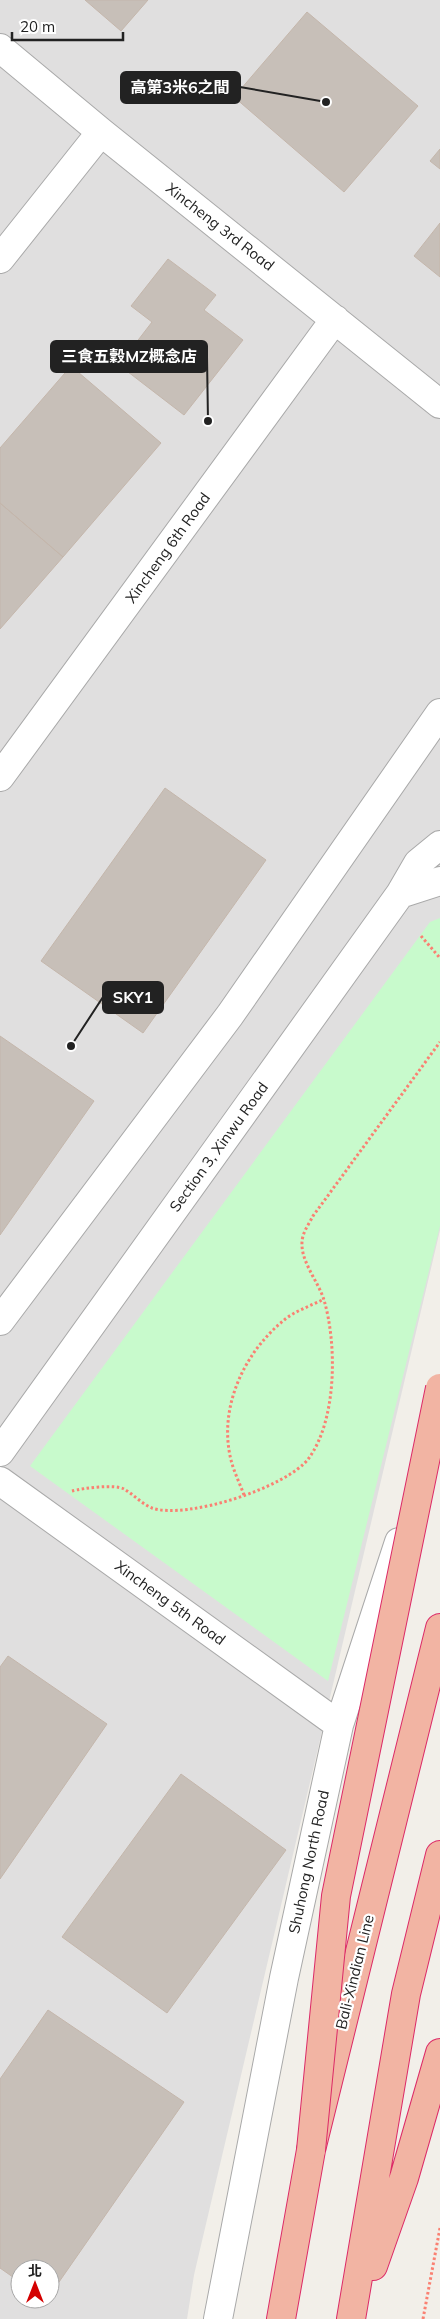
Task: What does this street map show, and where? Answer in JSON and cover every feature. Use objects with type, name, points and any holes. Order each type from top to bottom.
[{"type":"highway","points":[[311,2150],[336,1896],[440,1388]]},
{"type":"highway","name":"Bali-Xindian Line","points":[[281,2319],[311,2150],[440,1628]]},
{"type":"highway","points":[[353,2319],[406,1994],[440,1855]]},
{"type":"highway","points":[[353,2319],[404,2178],[440,2053]]},
{"type":"street","name":"Xincheng 3rd Road","points":[[0,48],[101,132],[440,404]]},
{"type":"street","points":[[0,259],[101,132]]},
{"type":"street","name":"Xincheng 6th Road","points":[[0,777],[335,319]]},
{"type":"street","points":[[0,1321],[230,1015],[440,713]]},
{"type":"street","name":"Section 3, Xinwu Road","points":[[0,1452],[400,894],[418,863],[440,845]]},
{"type":"street","points":[[400,894],[440,881]]},
{"type":"street","name":"Shuhong North Road","points":[[218,2319],[284,1978],[339,1725],[440,1415]]},
{"type":"street","name":"Xincheng 5th Road","points":[[0,1481],[339,1725]]},
{"type":"path","points":[[421,936],[440,958]]},
{"type":"path","points":[[69,1492],[84,1488],[122,1487],[152,1508],[180,1512],[207,1507],[244,1495],[285,1478],[309,1459],[325,1424],[332,1381],[330,1334],[324,1299],[304,1258],[302,1237],[313,1216],[440,1042]]},
{"type":"path","points":[[244,1495],[230,1459],[228,1419],[238,1379],[259,1344],[285,1319],[324,1299]]},
{"type":"path","points":[[423,2319],[440,2228]]},
{"type":"shaded area","points":[[0,0],[440,0],[440,1230],[194,2275],[187,2319],[0,2319]]},
{"type":"green space","points":[[440,918],[440,1226],[328,1681],[30,1466],[430,922]]},
{"type":"building","points":[[85,0],[148,0],[121,31]]},
{"type":"building","points":[[307,12],[418,106],[344,192],[234,97]]},
{"type":"building","points":[[440,149],[440,169],[430,161]]},
{"type":"building","points":[[440,223],[440,277],[414,256]]},
{"type":"building","points":[[168,259],[216,295],[204,310],[243,340],[184,415],[119,365],[152,322],[131,306]]},
{"type":"building","points":[[71,366],[161,443],[63,557],[0,503],[0,448]]},
{"type":"building","points":[[0,503],[63,557],[0,629]]},
{"type":"building","points":[[165,788],[266,860],[143,1033],[41,961]]},
{"type":"building","points":[[0,1036],[94,1101],[0,1235]]},
{"type":"building","points":[[8,1656],[107,1724],[0,1879],[0,1667]]},
{"type":"building","points":[[181,1774],[286,1850],[167,2013],[62,1937]]},
{"type":"building","points":[[48,2010],[184,2102],[60,2281],[60,2259],[10,2259],[10,2275],[0,2268],[0,2079]]},
{"type":"place","name":"高第3米6之間","points":[[326,102]]},
{"type":"place","name":"三食五穀MZ概念店","points":[[208,421]]},
{"type":"place","name":"SKY1","points":[[71,1046]]}]
